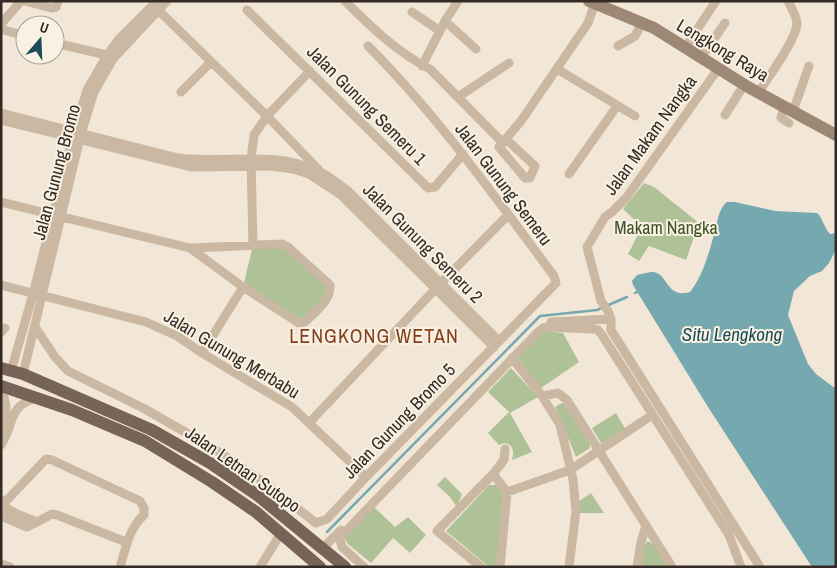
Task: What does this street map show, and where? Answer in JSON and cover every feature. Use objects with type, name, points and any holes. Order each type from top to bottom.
[{"type":"main road","name":"Jalan Letnan Sutopo","points":[[12,371],[152,430],[210,463],[257,495],[345,567]]},
{"type":"main road","name":"Jalan Letnan Sutopo","points":[[1,388],[38,397],[145,441],[212,482],[256,512],[320,567]]},
{"type":"street","points":[[1,24],[21,1]]},
{"type":"street","points":[[25,1],[52,8],[56,7],[58,1]]},
{"type":"street","name":"Jalan Gunung Bromo","points":[[12,371],[37,295],[76,136],[94,92],[110,57],[155,4],[167,1]]},
{"type":"street","points":[[345,1],[382,36],[422,66],[430,69],[505,141],[588,23],[592,2]]},
{"type":"street","points":[[422,66],[445,21],[458,1]]},
{"type":"street","points":[[685,48],[716,1]]},
{"type":"street","points":[[758,93],[786,52],[796,29],[796,20],[788,1]]},
{"type":"street","name":"Lengkong Raya","points":[[592,2],[614,5],[744,85],[836,135]]},
{"type":"street","name":"Jalan Gunung Semeru 2","points":[[155,4],[320,171],[347,190],[438,286]]},
{"type":"street","name":"Jalan Gunung Semeru 1","points":[[247,10],[428,188],[435,187],[463,154]]},
{"type":"street","points":[[412,12],[440,31]]},
{"type":"street","points":[[445,21],[476,49]]},
{"type":"street","points":[[618,46],[635,36],[642,23]]},
{"type":"street","points":[[701,58],[725,23]]},
{"type":"street","points":[[1,29],[15,33]]},
{"type":"street","points":[[65,46],[110,57]]},
{"type":"street","name":"Jalan Gunung Semeru","points":[[368,46],[385,63],[463,154],[554,276],[556,283],[553,289],[497,344]]},
{"type":"street","points":[[182,92],[212,62]]},
{"type":"street","points":[[458,97],[509,63]]},
{"type":"street","points":[[789,123],[781,118],[788,108],[808,66]]},
{"type":"street","points":[[557,69],[635,116]]},
{"type":"street","name":"Jalan Makam Nangka","points":[[609,315],[601,302],[587,248],[605,217],[626,198],[718,69]]},
{"type":"street","points":[[253,245],[252,162],[254,135],[267,116],[310,71]]},
{"type":"street","points":[[725,115],[744,85]]},
{"type":"street","points":[[569,174],[617,106]]},
{"type":"street","points":[[1,114],[76,136]]},
{"type":"street","points":[[1,120],[76,136]]},
{"type":"street","name":"Jalan Gunung Semeru 2","points":[[76,136],[178,158],[252,162],[293,169],[309,174],[341,195],[497,344]]},
{"type":"street","name":"Jalan Gunung Semeru 2","points":[[252,162],[271,158],[294,162],[320,171],[327,185]]},
{"type":"street","points":[[1,202],[190,248],[282,244],[288,247],[330,285],[330,293],[326,300],[302,324],[243,287],[190,248]]},
{"type":"street","points":[[309,423],[508,215]]},
{"type":"street","name":"Jalan Gunung Merbabu","points":[[1,285],[146,322],[177,336],[292,407],[366,477]]},
{"type":"street","points":[[202,353],[243,287]]},
{"type":"street","name":"Jalan Gunung Bromo","points":[[12,371],[34,328],[37,295]]},
{"type":"street","points":[[323,548],[536,326],[541,323],[609,315],[612,330],[760,567]]},
{"type":"street","name":"Jalan Gunung Bromo 5","points":[[34,328],[55,357],[68,370],[143,408],[213,448],[269,486],[314,522],[321,523],[327,520],[366,477],[497,344]]},
{"type":"street","points":[[364,567],[342,547],[340,539],[345,532],[543,328],[598,330],[729,535],[741,567]]},
{"type":"street","points":[[512,358],[542,396],[560,425],[573,479],[576,511],[569,567]]},
{"type":"street","points":[[1,388],[6,400],[7,413],[1,429]]},
{"type":"street","points":[[542,396],[558,393],[567,400],[672,567]]},
{"type":"street","points":[[1,445],[18,408],[27,401],[38,397]]},
{"type":"street","points":[[508,492],[570,470],[652,415]]},
{"type":"street","points":[[481,567],[434,532],[493,474],[504,460],[505,450]]},
{"type":"street","points":[[37,522],[1,504],[46,459],[52,460],[140,501],[144,508],[144,515],[137,521],[126,542],[120,567]]},
{"type":"street","points":[[493,474],[508,492],[500,567]]},
{"type":"street","points":[[1,516],[27,528],[52,514],[126,542]]},
{"type":"street","points":[[637,567],[646,526]]},
{"type":"street","points":[[260,567],[281,533]]},
{"type":"street","points":[[1,564],[10,567]]},
{"type":"green space","name":"Makam Nangka","points":[[644,183],[654,187],[699,223],[686,260],[649,246],[639,261],[628,254],[642,227],[623,209]]},
{"type":"green space","points":[[282,244],[330,285],[330,293],[302,324],[243,287],[253,245]]},
{"type":"green space","points":[[544,331],[563,333],[579,362],[541,388],[516,358]]},
{"type":"green space","points":[[511,368],[538,397],[510,413],[532,452],[512,460],[513,451],[511,447],[504,443],[499,445],[488,433],[509,412],[488,392]]},
{"type":"green space","points":[[562,403],[589,441],[590,448],[576,457],[555,407]]},
{"type":"green space","points":[[616,413],[626,430],[602,445],[592,428]]},
{"type":"green space","points":[[445,477],[462,494],[457,507],[437,485]]},
{"type":"green space","points":[[489,485],[498,485],[505,494],[496,567],[489,567],[446,531]]},
{"type":"green space","points":[[591,493],[604,513],[578,513],[578,502]]},
{"type":"green space","points":[[373,506],[395,527],[408,517],[426,535],[410,553],[393,538],[371,563],[348,544],[344,537]]},
{"type":"green space","points":[[648,541],[654,545],[670,567],[637,567],[644,546]]},
{"type":"water","name":"Situ Lengkong","points":[[727,202],[775,211],[817,213],[830,234],[836,233],[836,249],[829,263],[822,271],[810,276],[794,291],[788,315],[808,364],[816,374],[836,389],[836,567],[812,567],[708,407],[633,285],[632,281],[637,275],[653,272],[658,273],[676,292],[690,292],[704,266],[719,214]]},
{"type":"waterway","points":[[327,532],[540,316],[597,310],[627,297]]},
{"type":"district","name":"LENGKONG WETAN","points":[[374,335]]}]
